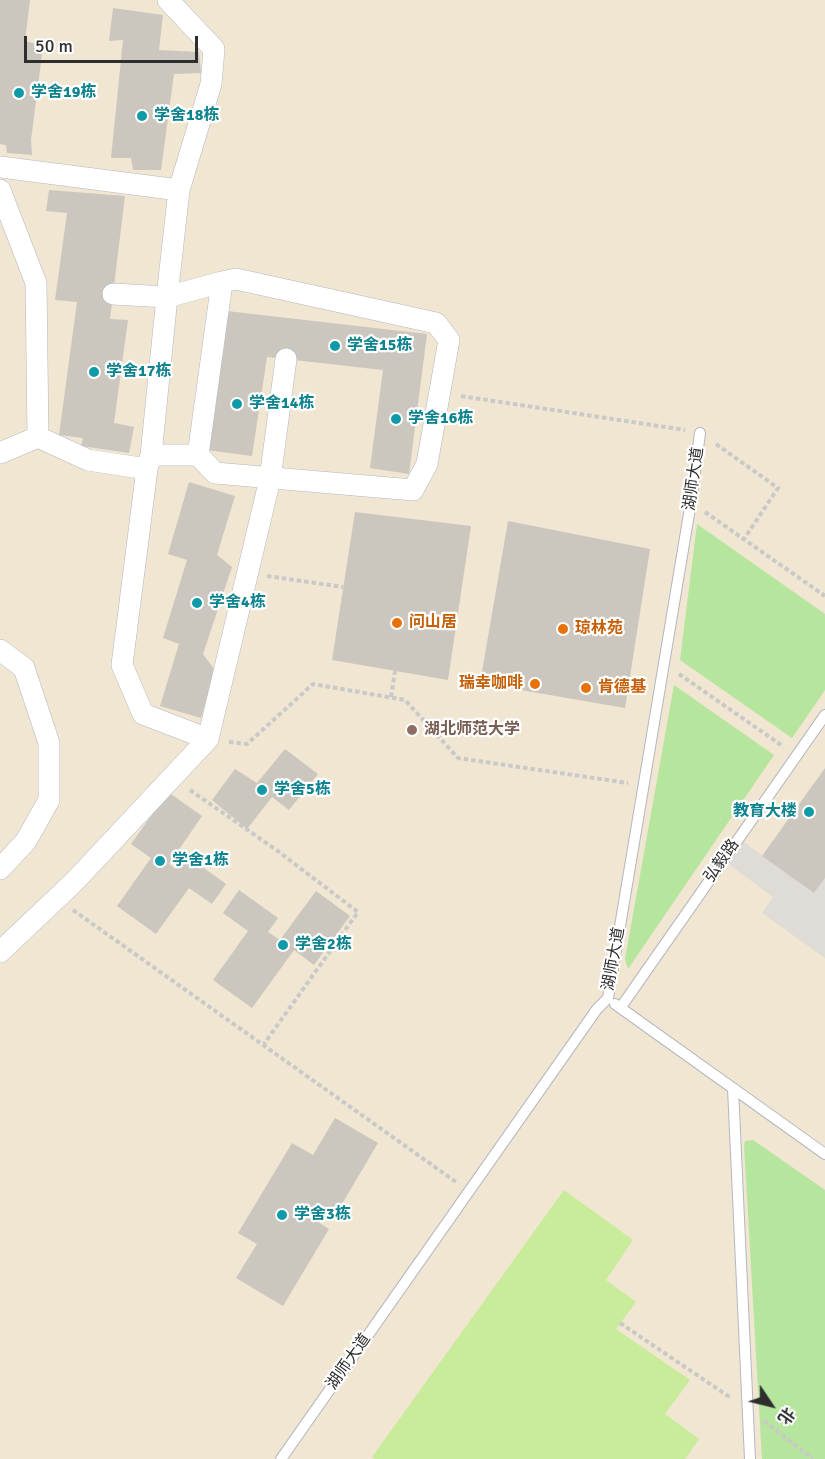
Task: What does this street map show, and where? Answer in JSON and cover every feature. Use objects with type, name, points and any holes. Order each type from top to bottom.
[{"type":"street","points":[[168,0],[214,49],[212,84],[179,190],[149,462],[122,665],[143,714],[208,739]]},
{"type":"street","points":[[0,167],[179,190]]},
{"type":"street","points":[[0,190],[36,283],[38,437]]},
{"type":"street","points":[[113,294],[167,297],[236,279],[436,323],[449,340],[427,464],[413,490],[215,472],[198,455]]},
{"type":"street","points":[[198,455],[222,282]]},
{"type":"street","points":[[0,952],[57,898],[208,739],[270,478],[286,359]]},
{"type":"street","points":[[0,453],[38,437],[88,460],[149,462],[198,455]]},
{"type":"street","points":[[0,650],[24,668],[49,743],[49,800],[26,842],[0,869]]},
{"type":"lane","name":"湖师大道","points":[[280,1459],[597,1009],[608,998],[691,502],[700,433]]},
{"type":"lane","name":"弘毅路","points":[[621,1007],[825,716]]},
{"type":"lane","points":[[608,998],[825,1154]]},
{"type":"lane","points":[[733,1089],[750,1459]]},
{"type":"path","points":[[440,392],[700,433],[778,488],[744,539]]},
{"type":"path","points":[[691,502],[825,596]]},
{"type":"path","points":[[290,579],[343,587]]},
{"type":"path","points":[[664,663],[796,756]]},
{"type":"path","points":[[391,697],[395,671]]},
{"type":"path","points":[[247,744],[313,684],[405,700],[458,758],[644,785]]},
{"type":"path","points":[[172,778],[274,849],[358,912],[264,1044]]},
{"type":"path","points":[[57,898],[468,1192]]},
{"type":"path","points":[[620,1323],[748,1410],[813,1459]]},
{"type":"shaded area","name":"湖北师范大学","points":[[0,0],[825,0],[825,1459],[0,1459]]},
{"type":"shaded area","points":[[738,838],[814,893],[825,878],[825,958],[762,913],[773,897],[723,860]]},
{"type":"green space","points":[[697,524],[825,614],[825,690],[792,738],[680,660]]},
{"type":"green space","points":[[674,685],[774,755],[628,969],[625,959]]},
{"type":"green space","points":[[753,1140],[825,1190],[825,1459],[762,1459],[744,1145],[745,1141]]},
{"type":"green space","points":[[564,1190],[633,1240],[606,1280],[636,1302],[616,1329],[690,1380],[665,1414],[699,1439],[685,1459],[375,1459],[372,1457]]},
{"type":"building","name":"学舍19栋","points":[[0,0],[30,0],[25,41],[43,46],[31,140],[32,155],[7,153],[6,145],[0,144]]},
{"type":"building","name":"学舍18栋","points":[[113,8],[163,15],[159,50],[199,52],[201,73],[174,74],[161,170],[133,170],[131,158],[111,158],[123,40],[109,41]]},
{"type":"building","name":"学舍17栋","points":[[49,190],[125,196],[110,319],[128,320],[114,423],[134,427],[129,453],[81,446],[83,438],[59,435],[77,302],[55,300],[67,213],[46,211]]},
{"type":"building","points":[[227,311],[427,334],[409,474],[370,468],[383,370],[267,357],[252,456],[207,450]]},
{"type":"building","name":"学舍4栋","points":[[189,482],[235,496],[217,555],[232,567],[203,654],[215,670],[201,718],[160,706],[179,644],[163,638],[187,560],[168,554]]},
{"type":"building","name":"问山居","points":[[355,512],[471,526],[448,680],[332,660]]},
{"type":"building","name":"琼林苑","points":[[508,521],[650,549],[625,708],[480,683]]},
{"type":"building","name":"学舍5栋","points":[[285,749],[318,774],[289,810],[272,797],[247,829],[212,800],[235,769],[257,783]]},
{"type":"building","name":"教育大楼","points":[[825,768],[825,878],[814,893],[762,856]]},
{"type":"building","name":"学舍1栋","points":[[168,792],[202,816],[169,864],[176,869],[186,855],[226,884],[212,904],[189,888],[156,934],[117,906],[151,858],[131,844]]},
{"type":"building","name":"学舍2栋","points":[[239,890],[278,918],[268,932],[280,940],[316,891],[350,916],[314,965],[294,950],[252,1008],[213,980],[248,931],[223,913]]},
{"type":"building","name":"学舍3栋","points":[[335,1118],[378,1143],[333,1219],[318,1210],[313,1219],[329,1229],[283,1306],[236,1278],[257,1244],[238,1233],[292,1143],[313,1155]]},
{"type":"place","name":"学舍19栋","points":[[19,93]]},
{"type":"place","name":"学舍18栋","points":[[142,116]]},
{"type":"place","name":"学舍15栋","points":[[335,346]]},
{"type":"place","name":"学舍17栋","points":[[94,372]]},
{"type":"place","name":"学舍14栋","points":[[237,404]]},
{"type":"place","name":"学舍16栋","points":[[396,419]]},
{"type":"place","name":"学舍4栋","points":[[197,603]]},
{"type":"place","name":"问山居","points":[[397,623]]},
{"type":"place","name":"琼林苑","points":[[563,629]]},
{"type":"place","name":"瑞幸咖啡","points":[[535,684]]},
{"type":"place","name":"肯德基","points":[[586,688]]},
{"type":"place","name":"湖北师范大学","points":[[412,730]]},
{"type":"place","name":"学舍5栋","points":[[262,790]]},
{"type":"place","name":"教育大楼","points":[[809,812]]},
{"type":"place","name":"学舍1栋","points":[[160,861]]},
{"type":"place","name":"学舍2栋","points":[[283,945]]},
{"type":"place","name":"学舍3栋","points":[[282,1215]]}]
